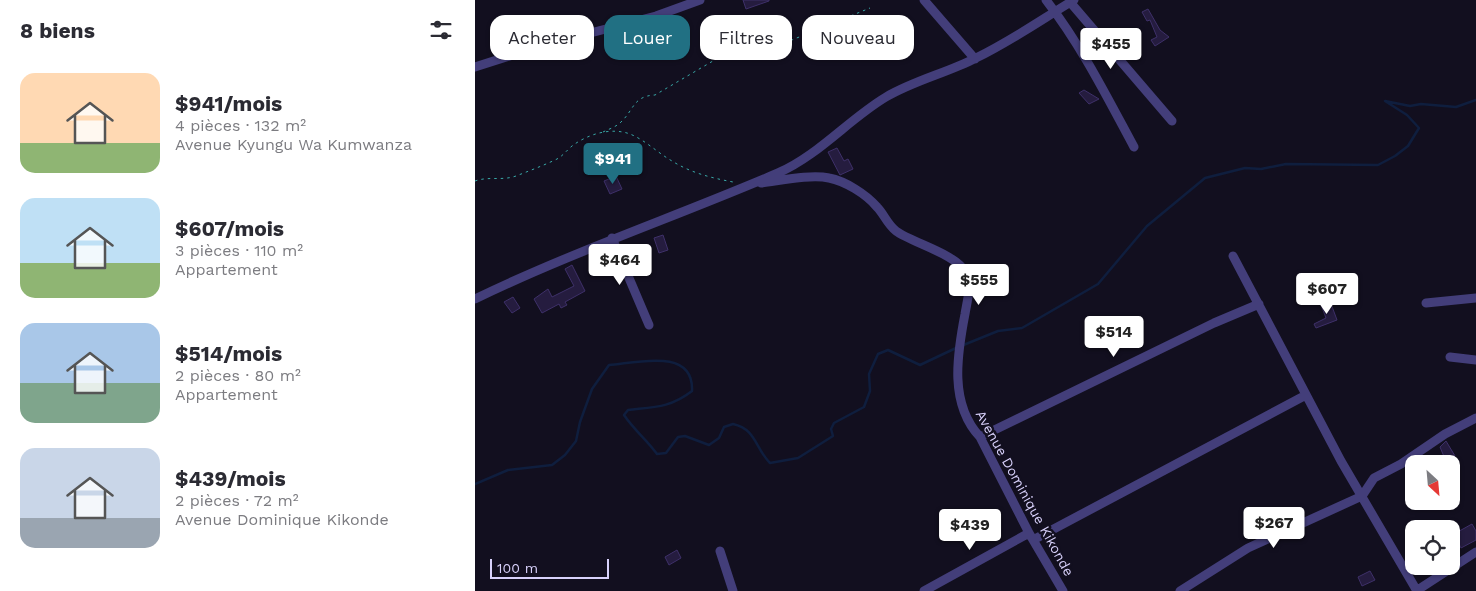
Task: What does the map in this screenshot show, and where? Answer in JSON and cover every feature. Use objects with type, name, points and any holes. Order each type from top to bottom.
[{"type":"street","points":[[475,67],[544,45],[656,16],[700,0]]},
{"type":"street","points":[[924,0],[975,59]]},
{"type":"street","points":[[1045,0],[1055,12],[1116,111],[1134,147]]},
{"type":"street","points":[[475,299],[612,238],[780,172],[797,162],[876,103],[900,88],[975,59],[1029,30],[1072,1],[1172,121]]},
{"type":"street","name":"Avenue Dominique Kikonde","points":[[746,185],[827,177],[846,184],[877,207],[896,231],[949,258],[966,272],[969,289],[959,347],[959,393],[963,410],[1063,591]]},
{"type":"street","points":[[612,238],[649,325]]},
{"type":"street","points":[[1233,256],[1306,395],[1416,591],[1476,552]]},
{"type":"street","points":[[1426,303],[1476,298]]},
{"type":"street","points":[[980,438],[1214,323],[1259,304]]},
{"type":"street","points":[[1450,357],[1476,360]]},
{"type":"street","points":[[924,591],[1306,395]]},
{"type":"street","points":[[1180,591],[1248,548],[1362,496],[1374,478],[1401,464],[1445,434],[1476,418]]},
{"type":"street","points":[[720,551],[733,591]]},
{"type":"path","points":[[475,182],[484,178],[505,180],[554,161],[572,146],[623,121],[632,105],[643,97],[655,95],[717,58],[760,45],[787,42],[870,8]]},
{"type":"path","points":[[603,132],[615,131],[630,134],[677,164],[704,176],[746,185]]},
{"type":"building","points":[[743,0],[769,0],[769,1],[746,9]]},
{"type":"building","points":[[1148,9],[1160,30],[1169,37],[1155,46],[1151,40],[1157,37],[1150,20],[1147,21],[1142,12]]},
{"type":"building","points":[[1084,90],[1099,99],[1089,104],[1079,93]]},
{"type":"building","points":[[837,148],[844,161],[848,159],[853,169],[840,175],[828,152]]},
{"type":"building","points":[[616,176],[622,189],[610,194],[604,181]]},
{"type":"building","points":[[663,235],[668,250],[659,253],[654,238]]},
{"type":"building","points":[[572,265],[585,291],[565,302],[567,305],[561,308],[559,304],[542,313],[534,299],[548,289],[552,297],[574,286],[565,269]]},
{"type":"building","points":[[513,297],[520,308],[512,313],[504,302]]},
{"type":"building","points":[[1330,301],[1337,320],[1316,328],[1314,324],[1326,318],[1321,305]]},
{"type":"building","points":[[1446,441],[1454,455],[1443,455],[1440,447]]},
{"type":"building","points":[[1472,524],[1476,531],[1476,540],[1461,548],[1460,531]]},
{"type":"building","points":[[677,550],[681,558],[669,565],[665,557]]},
{"type":"building","points":[[1370,571],[1375,580],[1362,586],[1358,577]]},
{"type":"waterway","points":[[961,346],[998,331],[1022,328],[1098,284],[1147,226],[1205,178],[1245,168],[1261,169],[1286,164],[1378,165],[1408,146],[1419,128],[1407,115],[1385,101],[1410,106],[1421,104],[1456,107],[1476,100]]},
{"type":"waterway","points":[[475,484],[508,470],[552,465],[565,455],[576,441],[580,422],[592,389],[609,365],[661,361],[674,363],[684,368],[690,377],[692,391],[684,397],[662,406],[628,410],[624,415],[657,454],[666,453],[678,437],[685,436],[709,445],[719,438],[724,427],[733,424],[741,426],[751,435],[770,463],[798,458],[833,436],[831,429],[834,423],[864,407],[870,391],[869,374],[878,354],[888,350],[920,365],[956,348]]}]
